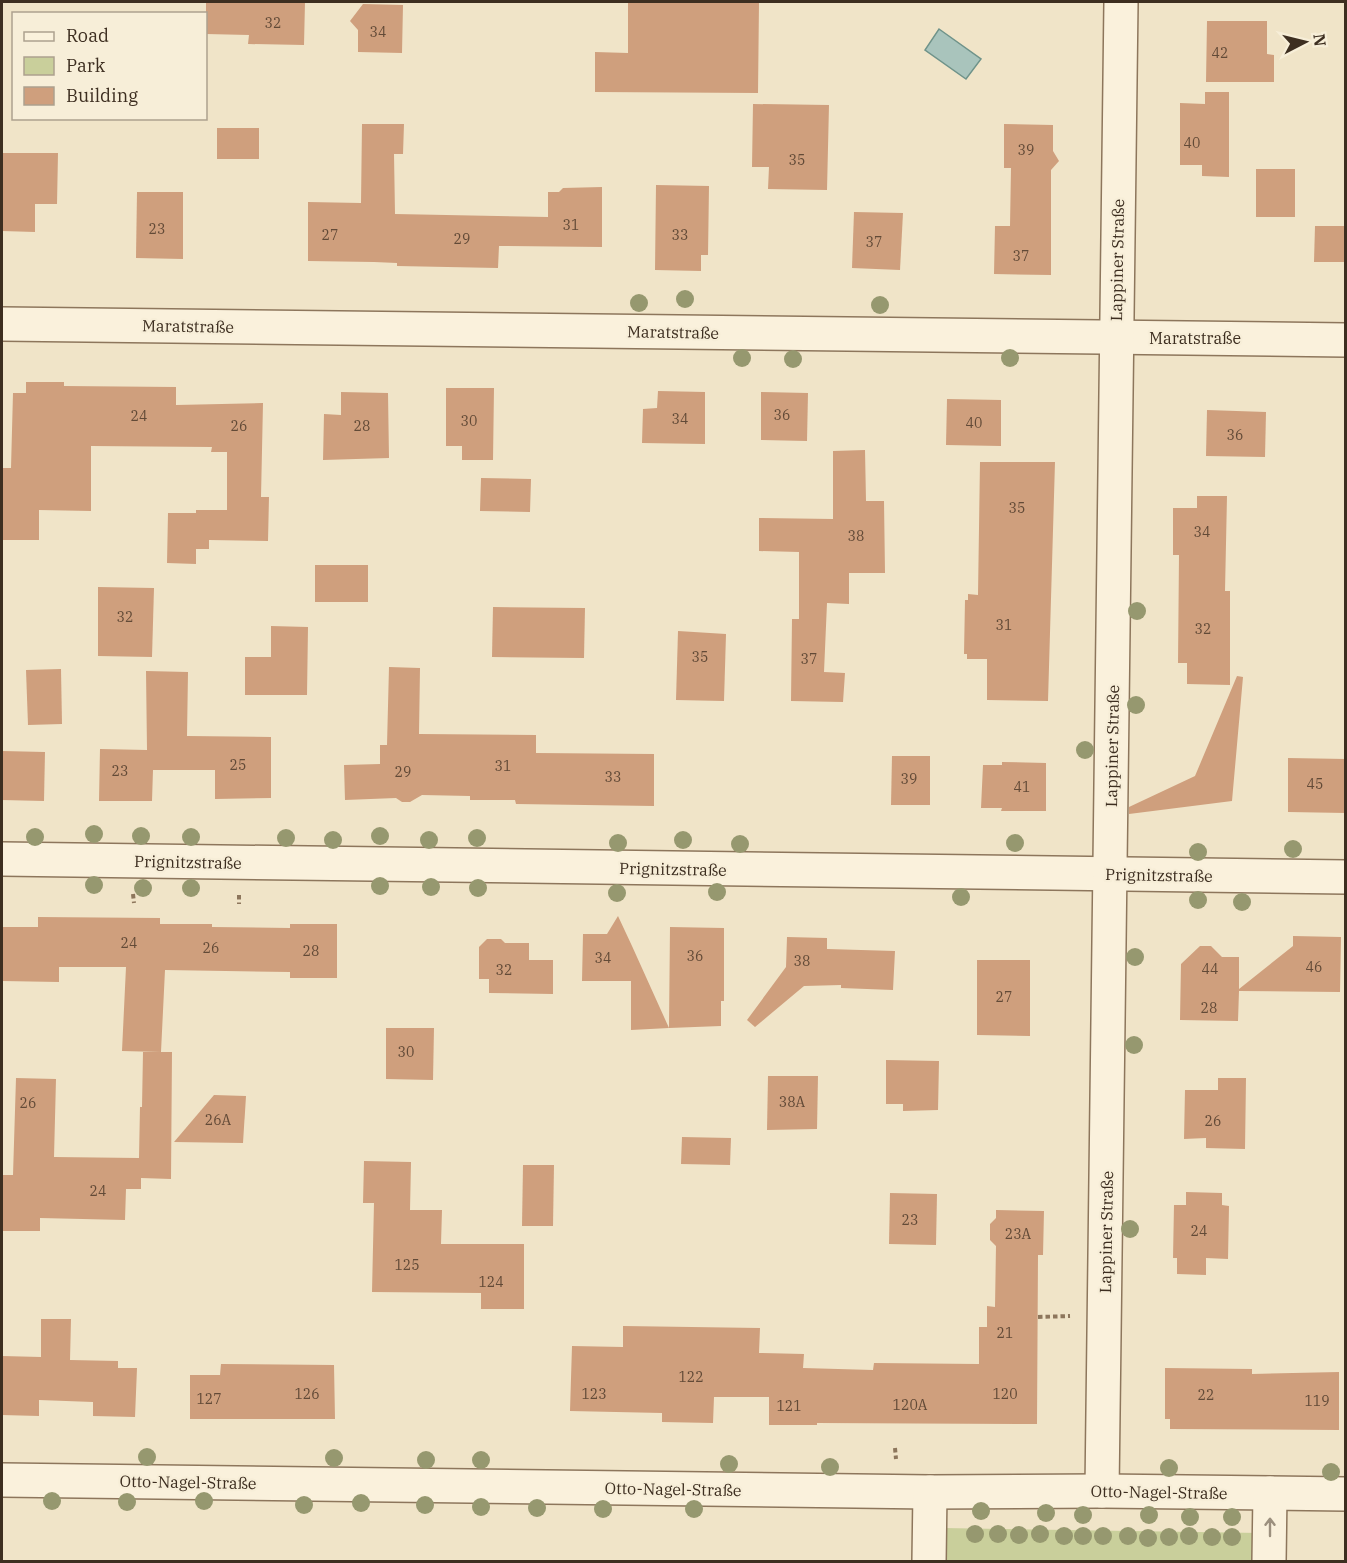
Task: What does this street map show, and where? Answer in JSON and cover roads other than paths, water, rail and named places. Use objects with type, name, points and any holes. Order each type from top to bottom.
[{"type":"street","name":"Lappiner Straße","points":[[1102,1491],[1121,2]]},
{"type":"street","name":"Maratstraße","points":[[2,324],[1346,340]]},
{"type":"street","name":"Prignitzstraße","points":[[2,859],[1346,877]]},
{"type":"street","name":"Otto-Nagel-Straße","points":[[2,1480],[930,1492],[1102,1491],[1346,1494]]},
{"type":"street","points":[[929,1562],[930,1492]]},
{"type":"street","points":[[1269,1562],[1270,1493]]},
{"type":"water","points":[[939,29],[981,59],[966,79],[925,50]]}]
